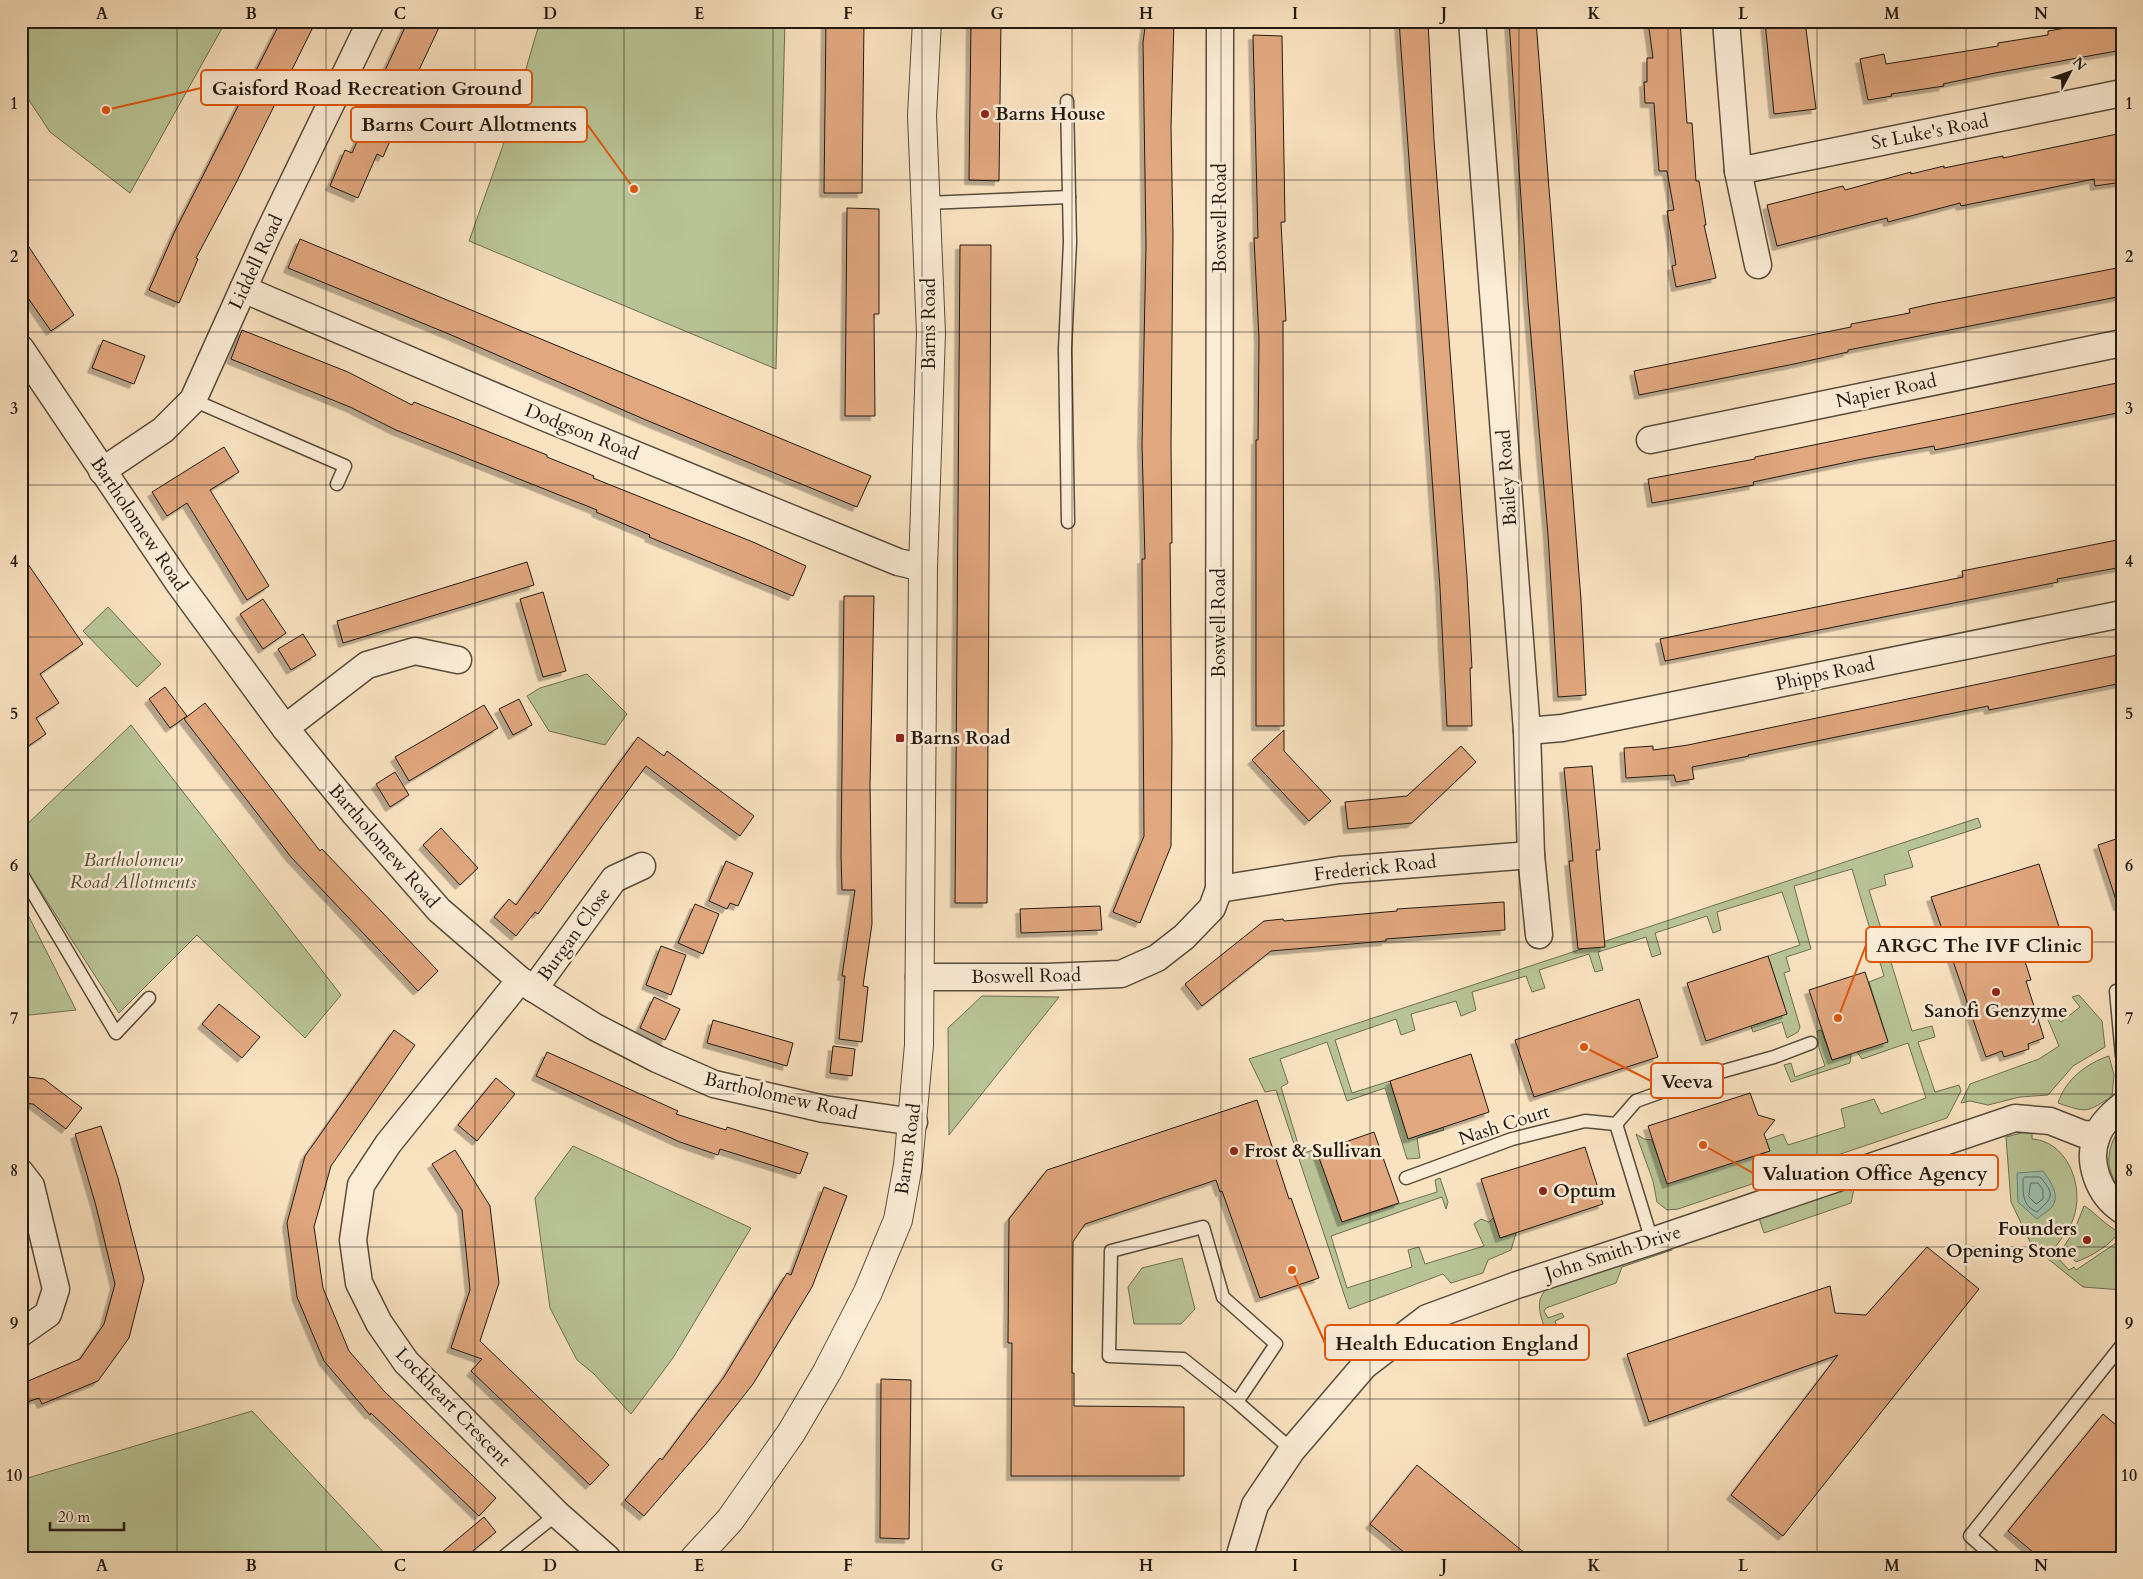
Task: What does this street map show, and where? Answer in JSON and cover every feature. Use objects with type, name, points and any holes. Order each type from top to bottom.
[{"type":"street","name":"Liddell Road","points":[[102,471],[163,430],[193,400],[338,86],[371,21]]},
{"type":"street","name":"Barns Road","points":[[695,1558],[730,1520],[791,1434],[827,1372],[868,1292],[898,1220],[914,1122],[919,1045],[924,568],[931,333],[922,116],[928,21]]},
{"type":"street","name":"Boswell Road","points":[[919,977],[1047,977],[1121,974],[1157,958],[1184,937],[1212,908],[1219,889],[1220,21]]},
{"type":"street","name":"Bailey Road","points":[[1472,21],[1527,731],[1531,855],[1539,935]]},
{"type":"street","points":[[1726,21],[1738,171],[1758,265]]},
{"type":"street","name":"St Luke's Road","points":[[1738,171],[2122,93]]},
{"type":"street","name":"Dodgson Road","points":[[243,289],[532,412],[889,558],[924,568]]},
{"type":"street","name":"Napier Road","points":[[1650,440],[2122,343]]},
{"type":"street","name":"Bartholomew Road","points":[[21,349],[178,582],[285,728],[355,814],[440,910],[527,984],[595,1027],[657,1060],[714,1084],[824,1109],[914,1122]]},
{"type":"street","name":"Phipps Road","points":[[1527,731],[1562,728],[2122,614]]},
{"type":"street","points":[[285,728],[367,665],[415,650],[458,660]]},
{"type":"street","name":"Frederick Road","points":[[1219,889],[1339,870],[1531,855]]},
{"type":"street","name":"Burgan Close","points":[[527,984],[614,879],[642,866]]},
{"type":"street","name":"Lockheart Crescent","points":[[527,984],[388,1144],[361,1185],[353,1240],[359,1283],[379,1323],[406,1362],[557,1514],[607,1558]]},
{"type":"street","points":[[2122,1106],[2112,1114],[2097,1135],[2094,1148],[2094,1165],[2099,1182],[2108,1197],[2122,1210]]},
{"type":"street","name":"John Smith Drive","points":[[1239,1558],[1255,1505],[1292,1450],[1364,1366],[1427,1318],[1517,1284],[1652,1241],[2015,1118],[2050,1121],[2083,1134],[2097,1135]]},
{"type":"street","points":[[21,1173],[31,1186],[56,1289],[48,1314],[21,1333]]},
{"type":"lane","points":[[1066,100],[1070,242],[1065,349],[1068,522]]},
{"type":"lane","points":[[926,203],[1069,197]]},
{"type":"lane","points":[[193,400],[345,466],[337,484]]},
{"type":"lane","points":[[21,873],[116,1032],[150,998]]},
{"type":"lane","points":[[2116,991],[2122,1056]]},
{"type":"lane","points":[[1652,1241],[1616,1124],[1636,1101],[1706,1076],[1774,1057],[1811,1043]]},
{"type":"lane","name":"Nash Court","points":[[1406,1178],[1512,1139],[1585,1120],[1616,1124]]},
{"type":"lane","points":[[1237,1402],[1276,1344],[1223,1297],[1203,1227],[1111,1251],[1109,1356],[1183,1359],[1237,1402],[1292,1450]]},
{"type":"lane","points":[[1996,1558],[1970,1536],[2122,1345]]},
{"type":"lane","points":[[502,1558],[557,1514]]},
{"type":"green space","points":[[21,21],[226,21],[130,193],[50,132],[21,88]]},
{"type":"green space","points":[[540,21],[785,21],[776,369],[469,241],[506,137]]},
{"type":"green space","points":[[108,607],[161,664],[137,687],[83,631]]},
{"type":"green space","points":[[587,674],[627,714],[605,745],[549,731],[527,696],[540,688]]},
{"type":"green space","name":"Bartholomew Road Allotments","points":[[131,725],[341,995],[305,1038],[197,935],[119,1013],[21,861],[21,830]]},
{"type":"green space","points":[[1978,818],[1981,827],[1908,851],[1913,867],[1884,875],[1886,885],[1869,890],[1887,948],[1904,943],[1907,954],[1890,959],[1912,1031],[1932,1026],[1935,1037],[1918,1042],[1935,1092],[1959,1085],[1961,1091],[1947,1118],[1678,1209],[1667,1210],[1657,1202],[1653,1181],[1636,1134],[1644,1139],[1652,1140],[1667,1183],[1770,1151],[1766,1140],[1783,1134],[1788,1145],[1845,1127],[1841,1109],[1874,1099],[1881,1114],[1926,1098],[1908,1043],[1862,1059],[1857,1052],[1888,1041],[1869,982],[1884,976],[1852,869],[1794,886],[1811,949],[1786,957],[1790,971],[1784,973],[1800,1027],[1798,1032],[1787,1038],[1782,1022],[1753,1032],[1751,1026],[1787,1014],[1768,956],[1800,945],[1782,892],[1717,912],[1721,930],[1713,933],[1707,916],[1655,933],[1661,954],[1652,957],[1646,937],[1598,952],[1603,970],[1595,972],[1589,954],[1539,970],[1545,988],[1532,992],[1526,976],[1472,992],[1476,1010],[1461,1016],[1456,1001],[1411,1014],[1415,1030],[1401,1035],[1396,1019],[1335,1040],[1352,1093],[1390,1081],[1408,1138],[1443,1127],[1444,1130],[1417,1138],[1420,1158],[1407,1159],[1385,1088],[1347,1101],[1327,1042],[1280,1059],[1288,1083],[1281,1087],[1301,1154],[1316,1149],[1342,1222],[1437,1192],[1435,1180],[1440,1178],[1448,1202],[1446,1209],[1442,1197],[1331,1236],[1347,1288],[1412,1267],[1408,1250],[1419,1247],[1425,1264],[1484,1246],[1474,1224],[1481,1219],[1489,1222],[1493,1218],[1500,1238],[1516,1233],[1511,1250],[1488,1260],[1483,1273],[1451,1283],[1443,1274],[1349,1309],[1276,1090],[1265,1092],[1249,1059]]},
{"type":"green space","points":[[21,901],[76,1010],[21,1016]]},
{"type":"green space","points":[[2079,995],[2102,1021],[2105,1047],[2073,1066],[2048,1095],[2020,1097],[1988,1105],[1970,1101],[1961,1103],[1970,1084],[2039,1059],[2059,1046],[2046,1015],[2051,1012],[2061,1022],[2080,1007],[2072,997]]},
{"type":"green space","points":[[982,996],[1059,997],[949,1135],[948,1028]]},
{"type":"green space","points":[[1821,1030],[1832,1060],[1851,1054],[1850,1063],[1791,1082],[1784,1065],[1791,1063],[1795,1077],[1825,1066],[1819,1048],[1817,1031]]},
{"type":"green space","points":[[2109,1056],[2114,1075],[2112,1096],[2097,1106],[2086,1110],[2075,1109],[2058,1103],[2071,1080],[2085,1068]]},
{"type":"green space","points":[[2122,1126],[2122,1189],[2111,1174],[2109,1158],[2113,1141]]},
{"type":"green space","points":[[2021,1133],[2032,1133],[2032,1139],[2054,1147],[2063,1155],[2074,1177],[2077,1201],[2074,1218],[2056,1246],[2060,1251],[2055,1255],[2069,1270],[2074,1267],[2076,1270],[2122,1239],[2122,1290],[2083,1287],[2032,1246],[2011,1202],[2006,1137]]},
{"type":"green space","points":[[573,1146],[751,1228],[673,1358],[631,1414],[594,1374],[577,1360],[550,1308],[535,1198]]},
{"type":"green space","points":[[1855,1184],[1851,1203],[1764,1233],[1758,1215]]},
{"type":"green space","points":[[2084,1206],[2119,1232],[2100,1250],[2076,1262],[2063,1248],[2074,1231]]},
{"type":"green space","points":[[1671,1243],[1672,1250],[1622,1267],[1616,1283],[1546,1308],[1544,1311],[1548,1318],[1562,1313],[1564,1317],[1555,1321],[1561,1336],[1554,1338],[1547,1335],[1541,1315],[1540,1303],[1544,1291],[1550,1286]]},
{"type":"green space","points":[[1182,1258],[1195,1309],[1181,1324],[1134,1324],[1128,1287],[1142,1268]]},
{"type":"green space","points":[[252,1411],[389,1558],[21,1558],[21,1480]]},
{"type":"water","points":[[2043,1171],[2054,1190],[2055,1200],[2050,1209],[2037,1219],[2018,1202],[2017,1173]]},
{"type":"building","points":[[281,21],[316,21],[236,183],[196,258],[198,259],[179,303],[149,290],[174,233]]},
{"type":"building","points":[[408,21],[442,21],[397,117],[400,118],[383,157],[377,154],[358,198],[330,186],[345,150],[352,153],[378,93],[375,92]]},
{"type":"building","points":[[826,21],[864,21],[862,193],[824,193]]},
{"type":"building","name":"Barns House","points":[[971,21],[1001,21],[999,181],[969,180]]},
{"type":"building","points":[[1146,21],[1174,21],[1171,127],[1173,235],[1172,543],[1170,543],[1172,742],[1171,846],[1140,923],[1113,912],[1144,836],[1142,559],[1145,559],[1142,444],[1146,245],[1143,42]]},
{"type":"building","points":[[1399,21],[1428,21],[1434,140],[1467,577],[1472,668],[1470,668],[1472,726],[1447,726],[1440,588]]},
{"type":"building","points":[[1509,21],[1536,21],[1581,600],[1586,695],[1558,697],[1548,535],[1528,302]]},
{"type":"building","points":[[1648,21],[1680,21],[1687,123],[1692,123],[1696,181],[1699,181],[1706,225],[1704,225],[1716,278],[1676,287],[1672,266],[1676,265],[1667,211],[1674,210],[1667,171],[1659,171],[1654,103],[1645,103],[1644,82],[1647,82],[1647,58],[1653,58]]},
{"type":"building","points":[[1765,21],[1805,21],[1816,109],[1774,114]]},
{"type":"building","points":[[2071,21],[2091,21],[2092,26],[2122,21],[2122,50],[1995,73],[1943,84],[1944,86],[1891,94],[1892,96],[1868,100],[1860,59],[1884,54],[1886,64],[1998,46],[1998,43],[2048,35],[2048,31],[2072,27]]},
{"type":"building","points":[[1253,35],[1282,36],[1285,222],[1281,222],[1286,321],[1283,321],[1284,726],[1256,726],[1256,440],[1258,440],[1259,339],[1254,238],[1258,238]]},
{"type":"building","points":[[2122,133],[2122,182],[2095,186],[2094,179],[1961,206],[1960,203],[1888,222],[1887,218],[1777,246],[1767,205],[1843,186],[1845,190],[1911,172],[1911,174],[1944,166],[1944,168],[2003,156],[2003,158]]},
{"type":"building","points":[[847,208],[879,209],[879,314],[874,314],[875,416],[845,416]]},
{"type":"building","points":[[21,235],[74,315],[51,331],[21,288]]},
{"type":"building","points":[[300,239],[871,476],[857,507],[646,420],[449,334],[288,268]]},
{"type":"building","points":[[960,245],[991,245],[987,903],[955,903]]},
{"type":"building","points":[[2122,267],[2122,296],[1848,350],[1848,352],[1794,364],[1639,395],[1634,371],[1851,327],[1851,324],[1910,313],[1909,309],[1931,304]]},
{"type":"building","points":[[242,330],[348,372],[412,405],[414,402],[547,455],[547,457],[594,476],[593,478],[753,542],[806,566],[793,596],[649,537],[650,535],[596,512],[597,510],[396,430],[350,407],[231,359]]},
{"type":"building","points":[[103,340],[145,356],[134,384],[92,368]]},
{"type":"building","points":[[2122,382],[2122,412],[1935,450],[1934,446],[1862,459],[1753,482],[1754,485],[1652,503],[1648,479],[1755,459],[1755,457]]},
{"type":"building","points":[[224,447],[239,472],[210,490],[269,586],[247,600],[187,503],[167,516],[152,492]]},
{"type":"building","points":[[2122,539],[2122,567],[2057,579],[2058,582],[1665,661],[1660,639],[1963,577],[1962,571]]},
{"type":"building","points":[[21,554],[83,644],[40,674],[59,703],[36,718],[46,734],[21,751]]},
{"type":"building","points":[[527,562],[534,585],[343,643],[337,621]]},
{"type":"building","points":[[543,592],[566,671],[543,677],[520,599]]},
{"type":"building","points":[[844,596],[874,596],[870,786],[872,924],[863,986],[868,987],[862,1042],[839,1039],[845,976],[842,976],[855,890],[842,890]]},
{"type":"building","points":[[263,599],[286,633],[263,649],[240,614]]},
{"type":"building","points":[[303,634],[316,655],[291,670],[278,649]]},
{"type":"building","points":[[2122,654],[2122,683],[1989,710],[1988,706],[1692,767],[1694,779],[1676,782],[1674,775],[1626,778],[1624,748],[1653,746],[1653,750],[1688,745]]},
{"type":"building","points":[[165,687],[187,716],[170,728],[149,699]]},
{"type":"building","points":[[519,699],[532,725],[513,735],[499,709]]},
{"type":"building","points":[[205,703],[320,851],[322,849],[438,971],[418,991],[291,857],[184,719]]},
{"type":"building","points":[[484,705],[498,728],[409,781],[395,757]]},
{"type":"building","points":[[1284,730],[1284,751],[1331,801],[1309,821],[1252,760]]},
{"type":"building","points":[[638,737],[664,756],[667,751],[754,816],[740,836],[646,766],[538,914],[535,912],[516,936],[494,917],[509,899],[516,905]]},
{"type":"building","points":[[1461,746],[1476,762],[1412,823],[1348,829],[1345,802],[1407,796]]},
{"type":"building","points":[[1592,766],[1600,850],[1596,850],[1605,947],[1578,949],[1569,861],[1573,861],[1564,768]]},
{"type":"building","points":[[395,772],[409,795],[390,807],[376,784]]},
{"type":"building","points":[[441,828],[478,868],[460,885],[423,845]]},
{"type":"building","points":[[2122,837],[2122,906],[2118,906],[2098,845]]},
{"type":"building","points":[[726,861],[753,873],[738,906],[730,903],[727,909],[709,901]]},
{"type":"building","points":[[2039,864],[2059,927],[2018,940],[2031,980],[2026,981],[2044,1038],[2028,1044],[2029,1049],[2004,1057],[2002,1051],[1986,1057],[1931,897]]},
{"type":"building","points":[[1504,902],[1505,930],[1386,939],[1386,941],[1271,951],[1202,1006],[1185,984],[1264,921],[1283,919],[1284,921],[1397,911],[1397,909]]},
{"type":"building","points":[[695,904],[719,914],[703,954],[678,943]]},
{"type":"building","points":[[1100,906],[1102,930],[1021,933],[1020,909]]},
{"type":"building","points":[[661,946],[686,955],[671,995],[646,985]]},
{"type":"building","points":[[1768,956],[1787,1014],[1706,1041],[1687,983]]},
{"type":"building","points":[[1865,972],[1888,1042],[1832,1060],[1809,990]]},
{"type":"building","points":[[654,997],[680,1009],[665,1040],[640,1028]]},
{"type":"building","points":[[1639,999],[1658,1057],[1534,1097],[1515,1040]]},
{"type":"building","points":[[219,1004],[260,1037],[242,1058],[202,1024]]},
{"type":"building","points":[[713,1020],[793,1043],[787,1066],[707,1043]]},
{"type":"building","points":[[394,1030],[415,1045],[331,1166],[314,1227],[323,1288],[349,1351],[384,1391],[496,1498],[479,1516],[371,1413],[370,1415],[324,1361],[297,1297],[287,1223],[305,1156]]},
{"type":"building","points":[[833,1046],[855,1049],[852,1076],[830,1073]]},
{"type":"building","points":[[547,1052],[678,1111],[676,1114],[726,1130],[727,1127],[808,1153],[800,1174],[720,1149],[718,1155],[680,1142],[536,1076]]},
{"type":"building","points":[[1471,1054],[1489,1112],[1408,1139],[1390,1081]]},
{"type":"building","points":[[21,1076],[44,1079],[82,1108],[66,1129],[33,1104],[21,1103]]},
{"type":"building","points":[[496,1078],[515,1094],[477,1141],[458,1125]]},
{"type":"building","points":[[1750,1093],[1758,1115],[1775,1120],[1764,1134],[1770,1151],[1667,1184],[1648,1126]]},
{"type":"building","points":[[1257,1100],[1289,1199],[1291,1198],[1319,1278],[1260,1298],[1222,1191],[1220,1192],[1216,1180],[1085,1224],[1073,1242],[1072,1373],[1074,1373],[1074,1406],[1184,1407],[1184,1476],[1011,1476],[1012,1343],[1008,1343],[1009,1219],[1047,1170]]},
{"type":"building","points":[[101,1126],[118,1178],[144,1279],[129,1338],[98,1381],[42,1404],[39,1398],[21,1404],[21,1384],[80,1359],[104,1324],[115,1284],[96,1206],[75,1134]]},
{"type":"building","points":[[1374,1132],[1399,1203],[1342,1222],[1317,1152]]},
{"type":"building","points":[[1585,1147],[1603,1204],[1500,1238],[1481,1179]]},
{"type":"building","points":[[455,1150],[490,1206],[499,1283],[480,1341],[609,1465],[590,1485],[471,1371],[482,1359],[451,1348],[470,1290],[462,1210],[432,1164]]},
{"type":"building","points":[[824,1187],[847,1196],[812,1287],[753,1384],[705,1445],[644,1516],[625,1500],[660,1458],[662,1460],[724,1377],[787,1273],[791,1275]]},
{"type":"building","points":[[1927,1247],[1979,1289],[1783,1536],[1731,1495],[1838,1355],[1649,1422],[1627,1354],[1830,1286],[1835,1313],[1866,1315]]},
{"type":"building","points":[[881,1379],[911,1380],[909,1539],[880,1538]]},
{"type":"building","points":[[2103,1414],[2122,1430],[2122,1558],[2040,1558],[2008,1531]]},
{"type":"building","points":[[1417,1465],[1531,1558],[1411,1558],[1370,1524]]},
{"type":"building","points":[[484,1517],[496,1532],[464,1558],[435,1558]]},
{"type":"place","name":"Gaisford Road Recreation Ground","points":[[106,110]]},
{"type":"place","name":"Barns House","points":[[985,114]]},
{"type":"place","name":"Barns Court Allotments","points":[[634,189]]},
{"type":"place","name":"Barns Road","points":[[900,738]]},
{"type":"place","name":"Sanofi Genzyme","points":[[1996,992]]},
{"type":"place","name":"ARGC The IVF Clinic","points":[[1838,1018]]},
{"type":"place","name":"Veeva","points":[[1584,1047]]},
{"type":"place","name":"Valuation Office Agency","points":[[1703,1145]]},
{"type":"place","name":"Frost & Sullivan","points":[[1234,1151]]},
{"type":"place","name":"Optum","points":[[1543,1191]]},
{"type":"place","name":"Founders Opening Stone","points":[[2087,1240]]},
{"type":"place","name":"Health Education England","points":[[1292,1270]]}]
